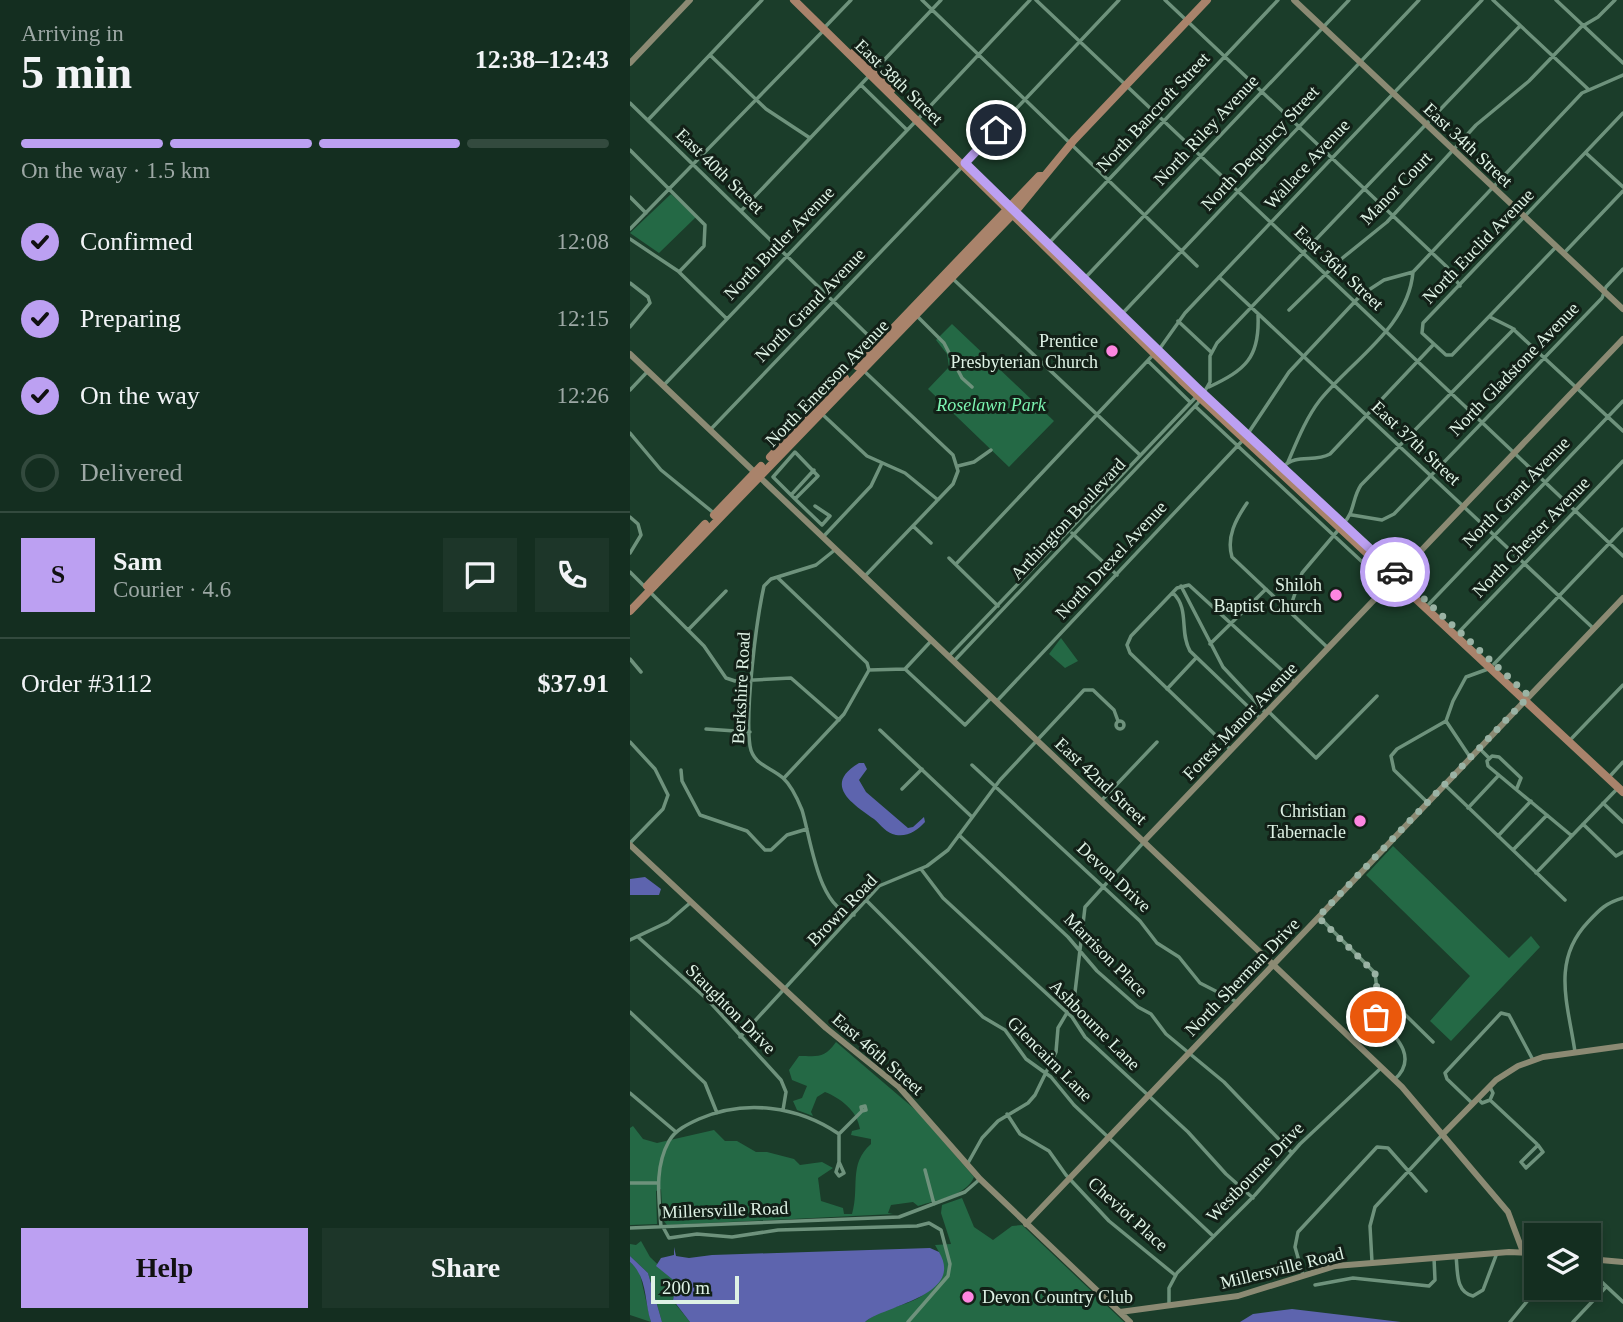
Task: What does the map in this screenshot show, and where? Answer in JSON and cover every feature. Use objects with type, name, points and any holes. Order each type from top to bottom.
[{"type":"main road","name":"East 38th Street","points":[[794,0],[825,28]]},
{"type":"main road","name":"East 38th Street","points":[[799,0],[871,74],[1156,352],[1343,525]]},
{"type":"main road","name":"North Emerson Avenue","points":[[630,611],[717,516],[1011,211],[1069,145],[1207,0]]},
{"type":"main road","name":"East 38th Street","points":[[1011,211],[1084,279],[1156,352]]},
{"type":"main road","name":"North Emerson Avenue","points":[[818,410],[861,369],[879,346]]},
{"type":"main road","name":"East 38th Street","points":[[1246,436],[1286,465],[1393,580],[1572,738],[1611,775],[1621,789]]},
{"type":"main road","name":"East 38th Street","points":[[1393,580],[1429,604],[1492,665]]},
{"type":"main road","name":"North Emerson Avenue","points":[[630,603],[647,590]]},
{"type":"main road","name":"East 38th Street","points":[[1527,697],[1621,789]]},
{"type":"street","points":[[630,63],[690,0]]},
{"type":"street","points":[[648,120],[762,0]]},
{"type":"street","points":[[630,229],[851,0]]},
{"type":"street","points":[[922,0],[1197,266]]},
{"type":"street","points":[[741,211],[941,0]]},
{"type":"street","name":"North Butler Avenue","points":[[663,386],[1030,0]]},
{"type":"street","name":"East 36th Street","points":[[1036,0],[1623,556]]},
{"type":"street","name":"North Grand Avenue","points":[[709,431],[1119,0]]},
{"type":"street","points":[[1165,0],[1432,252],[1451,271],[1460,286]]},
{"type":"street","name":"North Bancroft Street","points":[[1048,244],[1278,0]]},
{"type":"street","name":"East 34th Street","points":[[1294,0],[1623,309]]},
{"type":"street","name":"North Riley Avenue","points":[[1084,279],[1349,0]]},
{"type":"street","name":"North Dequincy Street","points":[[1121,315],[1419,0]]},
{"type":"street","name":"Wallace Avenue","points":[[956,564],[1148,361],[1178,321],[1482,0]]},
{"type":"street","points":[[1493,0],[1588,89]]},
{"type":"street","points":[[1556,0],[1623,63]]},
{"type":"street","points":[[1562,6],[1568,0]]},
{"type":"street","name":"Manor Court","points":[[1289,310],[1324,274],[1393,216],[1453,150],[1583,26],[1598,17],[1615,0]]},
{"type":"street","points":[[1178,321],[1212,352],[1520,26]]},
{"type":"street","points":[[710,55],[757,100],[810,138]]},
{"type":"street","points":[[1286,465],[1310,415],[1334,385],[1386,331],[1405,303],[1413,272],[1588,89],[1623,75]]},
{"type":"street","points":[[861,85],[907,130]]},
{"type":"street","name":"East 40th Street","points":[[630,103],[879,346]]},
{"type":"street","name":"North Euclid Avenue","points":[[1433,345],[1422,333],[1422,326],[1623,113]]},
{"type":"street","points":[[630,150],[701,219],[706,233],[703,247],[678,272]]},
{"type":"street","points":[[1564,254],[1623,189],[1586,152]]},
{"type":"street","points":[[630,198],[646,213]]},
{"type":"street","points":[[630,239],[678,272],[727,319]]},
{"type":"street","points":[[1286,465],[1326,456],[1433,345],[1446,355],[1451,355],[1556,247]]},
{"type":"street","name":"North Gladstone Avenue","points":[[1352,515],[1382,520],[1390,517],[1544,358],[1623,269]]},
{"type":"street","name":"North Drexel Avenue","points":[[905,669],[965,725],[994,700],[1238,446],[1280,383],[1355,302],[1379,282],[1413,272]]},
{"type":"street","points":[[948,274],[1144,459]]},
{"type":"street","name":"East 37th Street","points":[[1219,278],[1594,628]]},
{"type":"street","points":[[630,283],[648,297],[650,303],[630,327]]},
{"type":"street","points":[[912,312],[944,343],[962,378],[972,387]]},
{"type":"street","points":[[1202,393],[1237,373],[1250,359],[1258,336],[1258,315]]},
{"type":"street","points":[[1490,317],[1514,329],[1623,431]]},
{"type":"street","points":[[1289,611],[1301,574],[1352,515],[1359,488],[1514,329]]},
{"type":"street","name":"Forest Manor Avenue","points":[[967,1165],[985,1133],[1007,1114],[1031,1100],[1056,1052],[1058,1028],[1074,1001],[1085,907],[1144,841],[1623,339]]},
{"type":"street","name":"Arthington Boulevard","points":[[951,659],[1195,406],[1202,393],[1212,352]]},
{"type":"street","name":"East 42nd Street","points":[[630,354],[1394,1080],[1508,1212],[1523,1252]]},
{"type":"street","points":[[1148,361],[1334,535],[1393,580]]},
{"type":"street","points":[[861,369],[953,455],[958,466],[955,481],[864,576]]},
{"type":"street","points":[[630,390],[648,371]]},
{"type":"street","name":"Arthington Boulevard","points":[[1000,608],[1190,401],[1202,393]]},
{"type":"street","name":"North Grant Avenue","points":[[1429,604],[1623,401]]},
{"type":"street","points":[[818,410],[865,455],[906,474],[938,500]]},
{"type":"street","points":[[630,433],[661,470],[717,516]]},
{"type":"street","points":[[958,466],[974,462],[991,450]]},
{"type":"street","points":[[793,497],[817,478],[814,470],[795,452],[774,475],[793,497],[822,525],[830,516],[815,506]]},
{"type":"street","name":"North Chester Avenue","points":[[1459,632],[1623,461]]},
{"type":"street","points":[[823,537],[871,486],[882,463]]},
{"type":"street","points":[[787,504],[814,470]]},
{"type":"street","points":[[1247,503],[1234,523],[1230,543],[1234,560],[1328,648]]},
{"type":"street","points":[[630,517],[638,524],[642,535],[630,553]]},
{"type":"street","points":[[913,526],[931,543]]},
{"type":"street","points":[[1428,802],[1394,770],[1391,756],[1397,749],[1446,721],[1466,677],[1492,665],[1623,529]]},
{"type":"street","points":[[1069,530],[1116,575]]},
{"type":"street","points":[[783,778],[839,720],[869,670],[867,663],[777,577],[816,565],[836,549]]},
{"type":"street","points":[[949,558],[1000,608]]},
{"type":"street","points":[[630,572],[707,649],[722,676],[734,681],[783,677],[794,680],[839,720]]},
{"type":"street","name":"Berkshire Road","points":[[777,577],[768,581],[764,588],[752,680],[749,745],[754,758],[783,778],[798,800],[827,896],[848,914],[857,914]]},
{"type":"street","points":[[1181,586],[1209,645],[1237,685],[1265,714]]},
{"type":"street","points":[[1231,750],[1127,648],[1131,636],[1172,593],[1181,586],[1193,587],[1296,682]]},
{"type":"street","points":[[1209,645],[1266,589]]},
{"type":"street","points":[[688,630],[726,591]]},
{"type":"street","points":[[1172,593],[1182,605],[1185,640],[1196,658],[1316,758],[1377,696]]},
{"type":"street","name":"North Sherman Drive","points":[[1026,1224],[1623,598]]},
{"type":"street","points":[[869,670],[905,669],[932,640]]},
{"type":"street","points":[[1167,689],[1196,658]]},
{"type":"street","points":[[630,659],[641,672]]},
{"type":"street","points":[[1572,738],[1623,685]]},
{"type":"street","name":"Brown Road","points":[[740,1037],[886,881],[921,869],[946,852],[994,786],[1083,691],[1093,690],[1114,710],[1118,721]]},
{"type":"street","points":[[1446,721],[1470,757]]},
{"type":"street","points":[[706,729],[750,732]]},
{"type":"street","points":[[880,730],[972,817]]},
{"type":"street","points":[[630,742],[655,769],[668,795],[663,809],[630,844]]},
{"type":"street","points":[[1101,801],[1157,742]]},
{"type":"street","points":[[1479,748],[1489,758]]},
{"type":"street","points":[[1489,758],[1497,755],[1521,778],[1517,788]]},
{"type":"street","points":[[1489,758],[1488,766],[1512,789],[1517,788],[1572,835]]},
{"type":"street","points":[[1611,775],[1623,762]]},
{"type":"street","name":"Devon Drive","points":[[972,765],[1145,925],[1159,945],[1179,957],[1200,983],[1227,994],[1237,1002]]},
{"type":"street","points":[[902,789],[922,769]]},
{"type":"street","points":[[681,770],[682,781],[699,814],[747,831],[765,850],[771,850],[787,835],[807,829]]},
{"type":"street","points":[[1468,807],[1499,776]]},
{"type":"street","points":[[1445,785],[1565,900]]},
{"type":"street","points":[[1536,873],[1621,789]]},
{"type":"street","points":[[1498,836],[1531,801]]},
{"type":"street","points":[[1604,803],[1623,822]]},
{"type":"street","points":[[1513,850],[1546,815]]},
{"type":"street","points":[[1583,824],[1617,857],[1623,852]]},
{"type":"street","name":"Marrison Place","points":[[959,835],[978,850],[1097,971],[1138,1007],[1153,1016],[1161,1029],[1224,1082],[1292,1153]]},
{"type":"street","name":"East 46th Street","points":[[630,844],[830,1032],[899,1087],[980,1179],[1130,1322]]},
{"type":"street","name":"Ashbourne Lane","points":[[921,869],[943,898],[1068,1013],[1086,1037],[1192,1136],[1226,1174],[1253,1198]]},
{"type":"street","points":[[1575,1052],[1564,968],[1572,941],[1607,902],[1623,898]]},
{"type":"street","points":[[630,940],[671,920],[692,901]]},
{"type":"street","name":"Glencairn Lane","points":[[867,901],[983,1017],[1005,1030],[1026,1058],[1045,1072],[1072,1103],[1213,1236]]},
{"type":"street","points":[[1318,917],[1375,973],[1378,988],[1433,1042]]},
{"type":"street","name":"Staughton Drive","points":[[638,937],[708,1000],[784,1085],[783,1110]]},
{"type":"street","points":[[1378,988],[1367,1003],[1401,1042],[1405,1051],[1404,1069],[1394,1080]]},
{"type":"street","points":[[630,1012],[705,1083],[717,1113]]},
{"type":"street","points":[[1490,1086],[1493,1093],[1490,1100],[1482,1103],[1475,1101],[1444,1073],[1501,1013],[1509,1016],[1533,1060]]},
{"type":"street","points":[[1372,1262],[1370,1228],[1372,1214],[1380,1200],[1490,1086],[1510,1070],[1533,1060],[1623,1046]]},
{"type":"street","name":"Westbourne Drive","points":[[1175,1275],[1253,1198],[1292,1153],[1381,1068]]},
{"type":"street","points":[[630,1093],[676,1132]]},
{"type":"street","points":[[1490,1100],[1538,1144],[1543,1152],[1525,1168],[1521,1162],[1538,1144]]},
{"type":"street","points":[[839,1134],[812,1119],[783,1110],[754,1108],[717,1113],[676,1132],[663,1154],[659,1183],[662,1227],[669,1238],[697,1234],[740,1237],[778,1230],[899,1227],[929,1223],[941,1230],[950,1264],[949,1273],[908,1322]]},
{"type":"street","points":[[839,1163],[839,1134],[862,1111]]},
{"type":"street","name":"Cheviot Place","points":[[1007,1114],[1020,1134],[1049,1151],[1069,1179],[1110,1221],[1175,1275]]},
{"type":"street","points":[[1303,1275],[1295,1247],[1299,1231],[1375,1149],[1383,1146],[1389,1149],[1426,1191]]},
{"type":"street","points":[[925,1170],[934,1204]]},
{"type":"street","name":"Millersville Road","points":[[630,1228],[899,1217],[965,1192],[980,1179]]},
{"type":"street","points":[[630,1183],[659,1183]]},
{"type":"street","points":[[899,1217],[899,1227]]},
{"type":"street","name":"Millersville Road","points":[[1120,1312],[1238,1296],[1326,1268],[1372,1262],[1523,1252]]},
{"type":"street","points":[[1456,1256],[1460,1287],[1465,1294],[1473,1296],[1483,1290],[1497,1253]]},
{"type":"street","points":[[1315,1285],[1330,1280],[1356,1278],[1427,1286],[1435,1280],[1434,1258]]},
{"type":"street","points":[[1601,1260],[1623,1262]]},
{"type":"street","points":[[1326,1268],[1330,1280]]},
{"type":"street","points":[[1169,1305],[1169,1288],[1175,1275]]},
{"type":"street","points":[[1601,1281],[1623,1302]]},
{"type":"street","points":[[1573,1322],[1606,1286]]},
{"type":"street","points":[[1510,1322],[1528,1300]]},
{"type":"green space","points":[[671,194],[696,217],[659,253],[630,233]]},
{"type":"green space","name":"Roselawn Park","points":[[952,324],[1054,421],[1009,467],[928,389],[949,367],[947,354],[936,340]]},
{"type":"green space","points":[[1061,638],[1078,661],[1065,668],[1049,654]]},
{"type":"green space","points":[[1393,846],[1509,958],[1531,936],[1540,947],[1451,1041],[1430,1021],[1470,976],[1366,875]]},
{"type":"green space","points":[[836,1042],[918,1112],[974,1177],[964,1189],[918,1206],[913,1202],[891,1205],[888,1213],[893,1214],[667,1225],[663,1220],[661,1189],[656,1191],[657,1224],[630,1225],[630,1128],[633,1126],[643,1139],[657,1143],[714,1130],[725,1141],[737,1141],[756,1152],[794,1159],[800,1165],[822,1162],[833,1168],[818,1178],[821,1201],[843,1208],[844,1214],[852,1214],[859,1160],[871,1144],[871,1139],[851,1135],[852,1131],[860,1129],[856,1117],[843,1102],[825,1092],[817,1097],[811,1112],[813,1116],[797,1110],[793,1101],[802,1098],[807,1086],[792,1080],[789,1070],[799,1056],[824,1054]]},
{"type":"green space","points":[[962,1198],[974,1227],[993,1240],[1012,1226],[1022,1225],[1124,1322],[865,1322],[875,1315],[913,1301],[942,1276],[939,1252],[935,1245],[951,1244],[941,1213],[942,1205]]},
{"type":"green space","points":[[641,1241],[650,1257],[677,1283],[673,1301],[690,1322],[662,1322],[648,1273],[630,1256],[630,1244],[636,1245]]},
{"type":"green space","points":[[630,1262],[639,1270],[651,1322],[630,1315]]},
{"type":"water","points":[[859,763],[864,763],[867,769],[859,780],[866,792],[908,828],[924,817],[925,822],[909,834],[892,834],[850,800],[842,786],[843,779],[848,771]]},
{"type":"water","points":[[645,877],[661,889],[659,895],[630,895],[630,879]]},
{"type":"water","points":[[674,1247],[676,1256],[689,1258],[930,1248],[939,1252],[944,1267],[941,1279],[932,1289],[865,1322],[690,1322],[673,1300],[677,1283],[656,1266],[661,1258],[674,1255]]},
{"type":"water","points":[[630,1256],[648,1273],[662,1322],[651,1322],[643,1282],[630,1262]]},
{"type":"water","points":[[1292,1309],[1401,1322],[1240,1322],[1253,1314]]},
{"type":"way so far","points":[[1376,1017],[1366,1002],[1377,990],[1376,974],[1318,917],[1529,696],[1395,572]]},
{"type":"place","name":"Prentice Presbyterian Church","points":[[1112,351]]},
{"type":"place","name":"Shiloh Baptist Church","points":[[1336,595]]},
{"type":"place","name":"Christian Tabernacle","points":[[1360,821]]},
{"type":"place","name":"Devon Country Club","points":[[968,1297]]},
{"type":"route","points":[[996,130],[965,163],[1197,388],[1395,572]]}]
